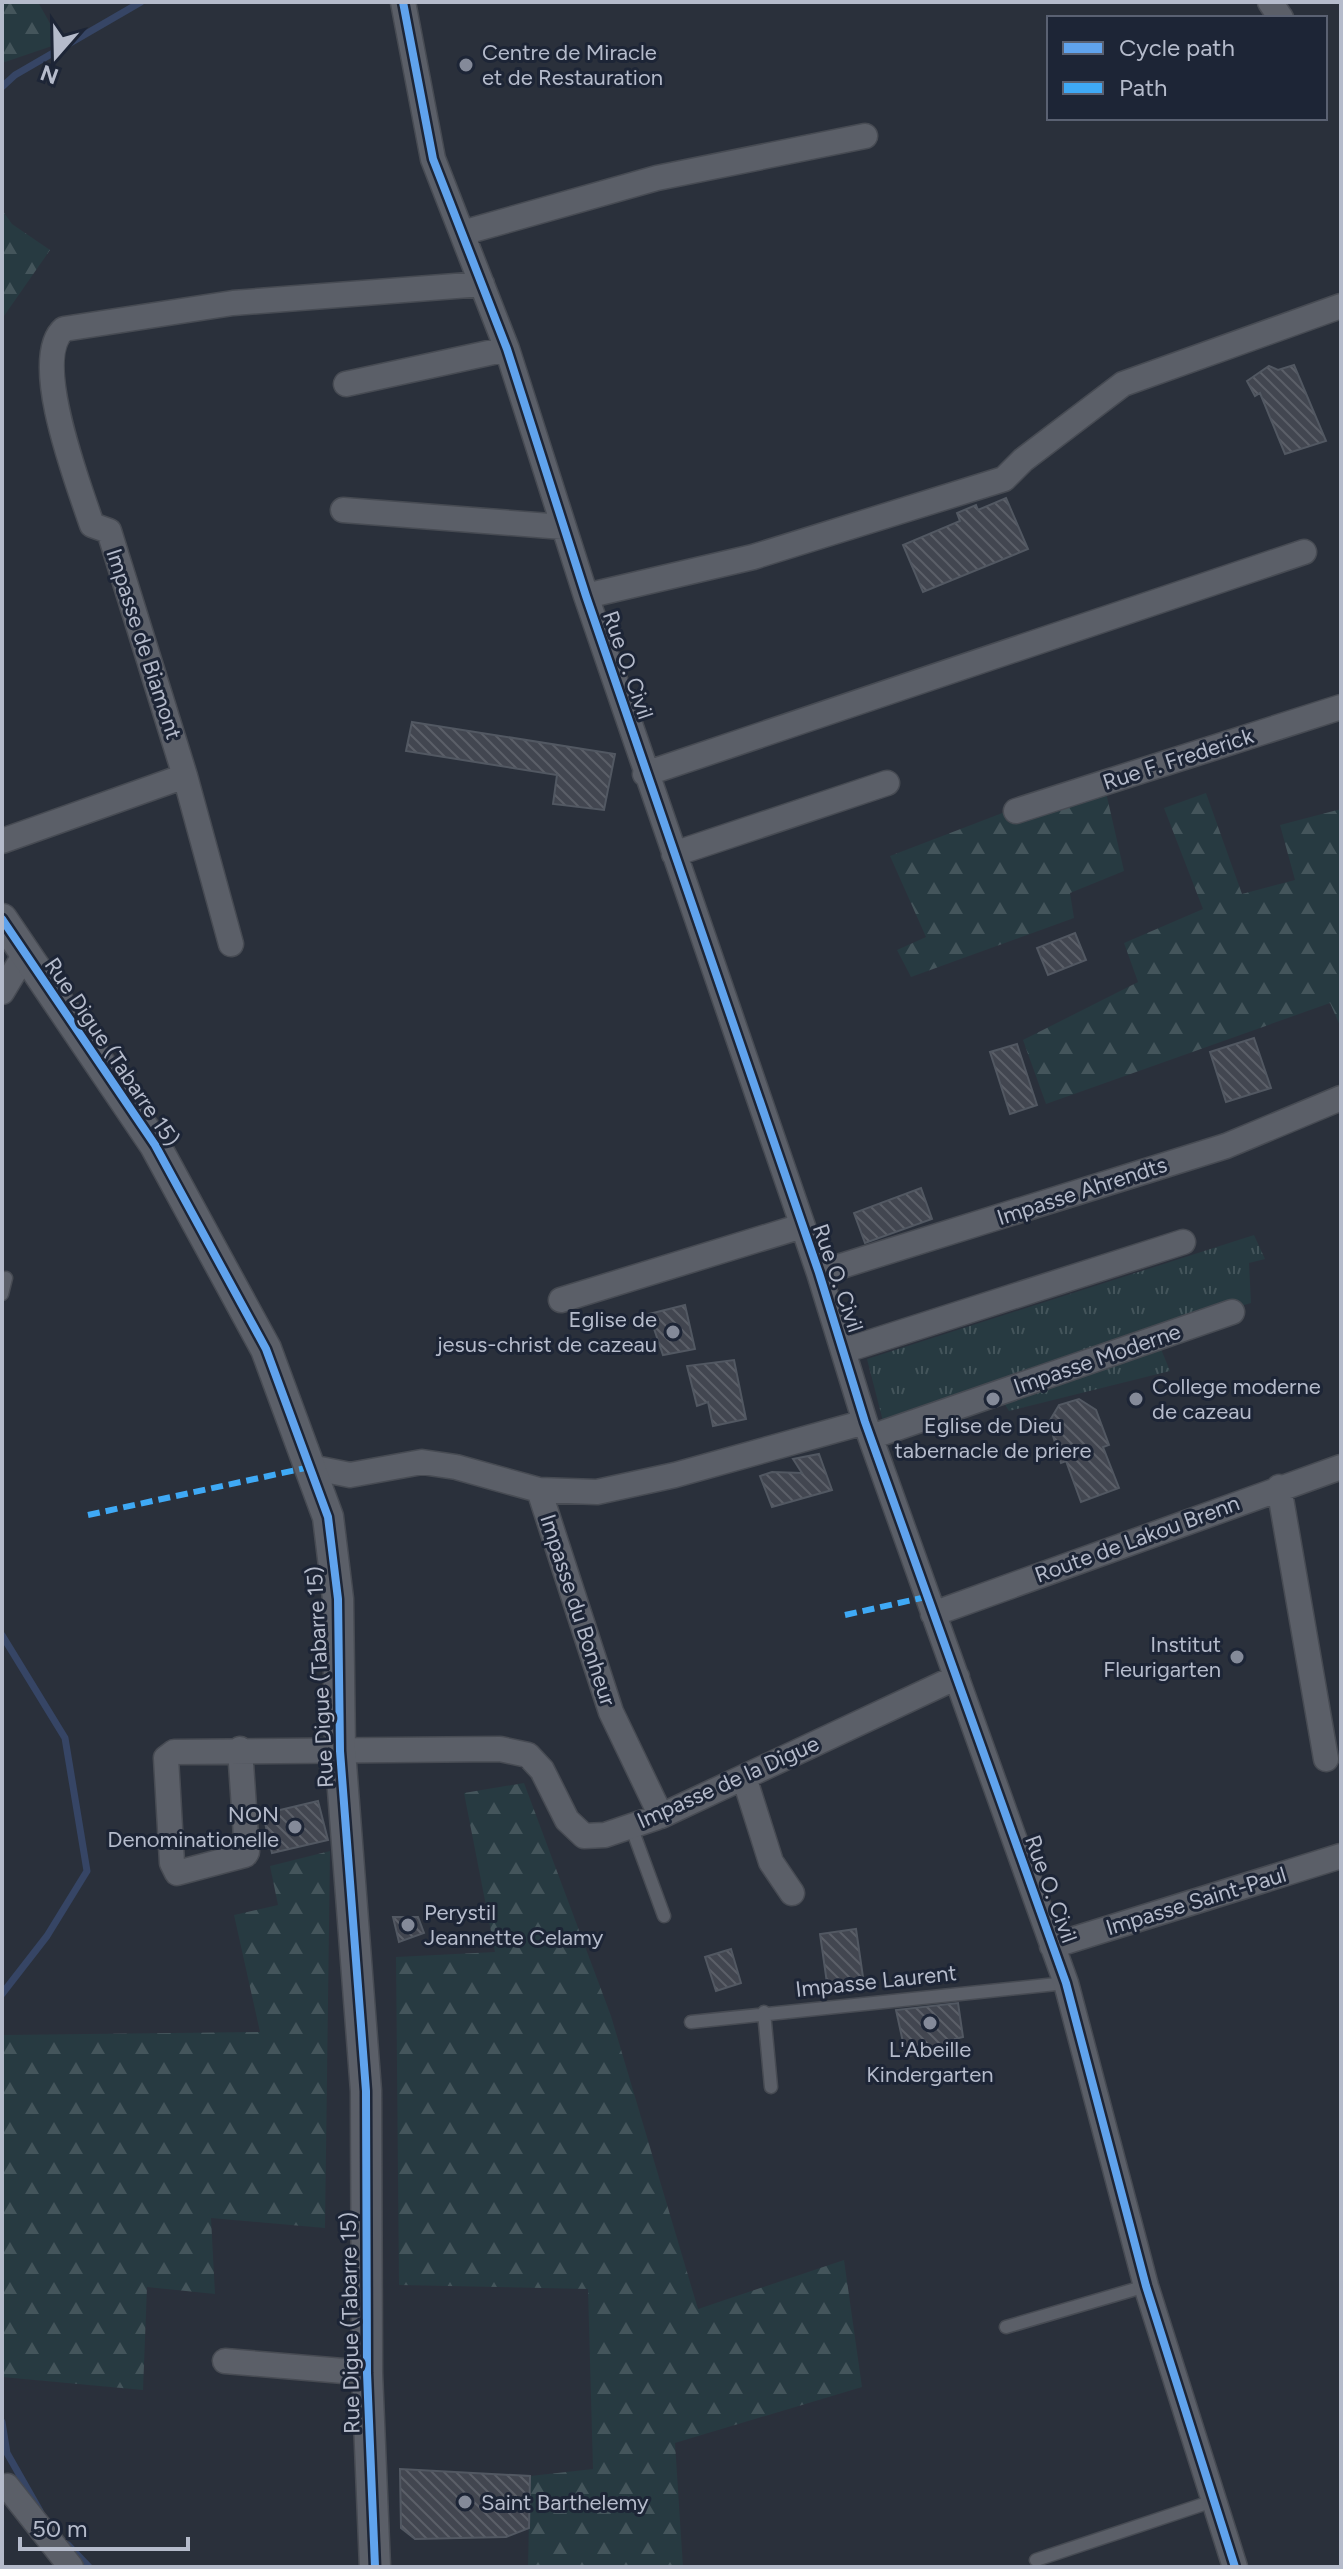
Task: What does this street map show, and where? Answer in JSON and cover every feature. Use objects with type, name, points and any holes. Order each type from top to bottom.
[{"type":"street","name":"Rue O. Civil","points":[[403,2],[433,159],[507,349],[645,774],[819,1273],[868,1430],[1066,1983],[1146,2286],[1235,2567]]},
{"type":"street","points":[[462,233],[657,178],[865,136]]},
{"type":"street","name":"Impasse de Biamont","points":[[185,776],[109,531],[92,525],[63,437],[51,360],[56,335],[64,329],[233,303],[482,284]]},
{"type":"street","points":[[586,596],[753,557],[1004,479],[1023,460],[1123,384],[1341,306]]},
{"type":"street","points":[[346,384],[507,349]]},
{"type":"street","points":[[343,510],[563,527]]},
{"type":"street","points":[[645,774],[1304,552]]},
{"type":"street","name":"Rue F. Frederick","points":[[1016,811],[1341,707]]},
{"type":"street","points":[[2,841],[185,776],[231,944]]},
{"type":"street","points":[[674,854],[887,783]]},
{"type":"street","name":"Rue Digue (Tabarre 15)","points":[[2,919],[155,1145],[266,1349],[328,1517],[338,1599],[340,1751],[366,2091],[367,2373],[375,2567]]},
{"type":"street","points":[[2,992],[25,954]]},
{"type":"street","name":"Impasse Ahrendts","points":[[819,1273],[1226,1146],[1341,1098]]},
{"type":"street","points":[[561,1300],[802,1226]]},
{"type":"street","points":[[843,1351],[1183,1242]]},
{"type":"street","name":"Impasse Moderne","points":[[868,1430],[1232,1312]]},
{"type":"street","name":"Impasse du Bonheur","points":[[661,1816],[611,1712],[539,1490],[597,1492],[868,1430]]},
{"type":"street","points":[[310,1467],[350,1475],[422,1462],[456,1467],[539,1490]]},
{"type":"street","name":"Route de Lakou Brenn","points":[[933,1614],[1341,1467]]},
{"type":"street","points":[[1279,1487],[1326,1759]]},
{"type":"street","name":"Impasse de la Digue","points":[[340,1751],[500,1749],[528,1755],[542,1770],[567,1820],[584,1836],[605,1835],[661,1816],[957,1677]]},
{"type":"street","points":[[240,1749],[247,1852],[177,1873],[172,1863],[166,1758],[174,1752],[240,1749],[340,1751]]},
{"type":"street","points":[[744,1777],[771,1862],[792,1893]]},
{"type":"street","name":"Impasse Saint-Paul","points":[[1052,1946],[1341,1856]]},
{"type":"street","points":[[225,2361],[367,2373]]},
{"type":"street","points":[[7,2486],[71,2567]]},
{"type":"lane","points":[[2,1294],[6,1278]]},
{"type":"lane","points":[[631,1826],[664,1916]]},
{"type":"lane","name":"Impasse Laurent","points":[[691,2022],[1066,1983]]},
{"type":"lane","points":[[764,2012],[771,2087]]},
{"type":"lane","points":[[1006,2327],[1146,2286]]},
{"type":"lane","points":[[1036,2560],[1213,2501]]},
{"type":"green space","points":[[2,2],[38,2],[61,43],[2,63]]},
{"type":"green space","points":[[2,210],[12,224],[50,250],[4,316],[2,325]]},
{"type":"green space","points":[[1102,775],[1124,871],[1070,893],[1074,918],[911,977],[897,950],[926,937],[890,856]]},
{"type":"green space","points":[[1206,793],[1242,894],[1295,880],[1280,825],[1341,809],[1341,1028],[1330,1003],[1046,1104],[1023,1040],[1138,982],[1124,943],[1203,909],[1164,808]]},
{"type":"green space","points":[[1254,1235],[1265,1259],[1249,1263],[1251,1303],[1154,1332],[1170,1371],[1009,1411],[1000,1397],[885,1429],[867,1359]]},
{"type":"green space","points":[[524,1783],[611,2016],[698,2309],[844,2260],[862,2387],[675,2443],[683,2567],[528,2567],[530,2476],[593,2469],[588,2289],[399,2285],[396,1957],[495,1952],[464,1793]]},
{"type":"green space","points":[[330,1851],[325,2228],[211,2218],[215,2294],[147,2287],[143,2390],[2,2377],[2,2035],[260,2032],[234,1915],[278,1905],[270,1866]]},
{"type":"building","points":[[1294,365],[1326,441],[1285,454],[1260,393],[1255,396],[1247,381],[1269,366],[1278,370]]},
{"type":"building","points":[[1006,498],[1028,549],[923,592],[903,545],[960,521],[957,513],[976,505],[978,510]]},
{"type":"building","points":[[412,722],[615,754],[604,810],[553,804],[557,775],[406,751]]},
{"type":"building","points":[[1075,933],[1086,960],[1048,975],[1037,948]]},
{"type":"building","points":[[1254,1038],[1271,1088],[1226,1102],[1210,1052]]},
{"type":"building","points":[[1017,1044],[1037,1105],[1010,1114],[990,1052]]},
{"type":"building","points":[[921,1188],[932,1219],[865,1243],[854,1213]]},
{"type":"building","name":"Eglise de jesus-christ de cazeau","points":[[685,1305],[695,1349],[663,1355],[649,1314]]},
{"type":"building","points":[[734,1360],[746,1419],[713,1426],[708,1402],[697,1406],[687,1366]]},
{"type":"building","points":[[1079,1399],[1096,1410],[1109,1445],[1103,1447],[1119,1488],[1081,1502],[1066,1461],[1061,1463],[1049,1422],[1059,1405]]},
{"type":"building","points":[[819,1454],[832,1490],[772,1507],[760,1476],[772,1472],[802,1473],[793,1459]]},
{"type":"building","name":"NON Denominationelle","points":[[318,1801],[328,1840],[272,1853],[263,1814]]},
{"type":"building","name":"Perystil Jeannette Celamy","points":[[393,1917],[418,1917],[424,1933],[399,1942]]},
{"type":"building","points":[[856,1929],[864,1984],[828,1990],[820,1934]]},
{"type":"building","points":[[731,1949],[741,1983],[716,1991],[705,1957]]},
{"type":"building","name":"L'Abeille Kindergarten","points":[[958,2003],[963,2037],[955,2039],[958,2048],[906,2056],[896,2010]]},
{"type":"building","name":"Saint Barthelemy","points":[[400,2469],[530,2476],[529,2528],[506,2537],[415,2539],[401,2528]]},
{"type":"waterway","points":[[2,87],[15,75],[141,2]]},
{"type":"waterway","points":[[2,1635],[65,1738],[87,1871],[47,1936],[2,1994]]},
{"type":"waterway","points":[[2,2422],[7,2453],[40,2511]]},
{"type":"waterway","points":[[68,2545],[89,2567]]},
{"type":"marked path","points":[[88,1515],[310,1467]]},
{"type":"marked path","points":[[845,1615],[926,1597]]},
{"type":"cycle path","points":[[403,2],[433,159],[507,349],[586,596],[819,1273],[865,1422],[1066,1983],[1146,2286],[1235,2567]]},
{"type":"cycle path","points":[[2,919],[155,1145],[266,1349],[328,1517],[338,1599],[340,1751],[366,2091],[367,2373],[375,2567]]},
{"type":"place","name":"Centre de Miracle et de Restauration","points":[[466,65]]},
{"type":"place","name":"Eglise de jesus-christ de cazeau","points":[[673,1332]]},
{"type":"place","name":"Eglise de Dieu tabernacle de priere","points":[[993,1399]]},
{"type":"place","name":"College moderne de cazeau","points":[[1136,1399]]},
{"type":"place","name":"Institut Fleurigarten","points":[[1237,1657]]},
{"type":"place","name":"NON Denominationelle","points":[[295,1827]]},
{"type":"place","name":"Perystil Jeannette Celamy","points":[[408,1925]]},
{"type":"place","name":"L'Abeille Kindergarten","points":[[930,2023]]},
{"type":"place","name":"Saint Barthelemy","points":[[465,2502]]}]
